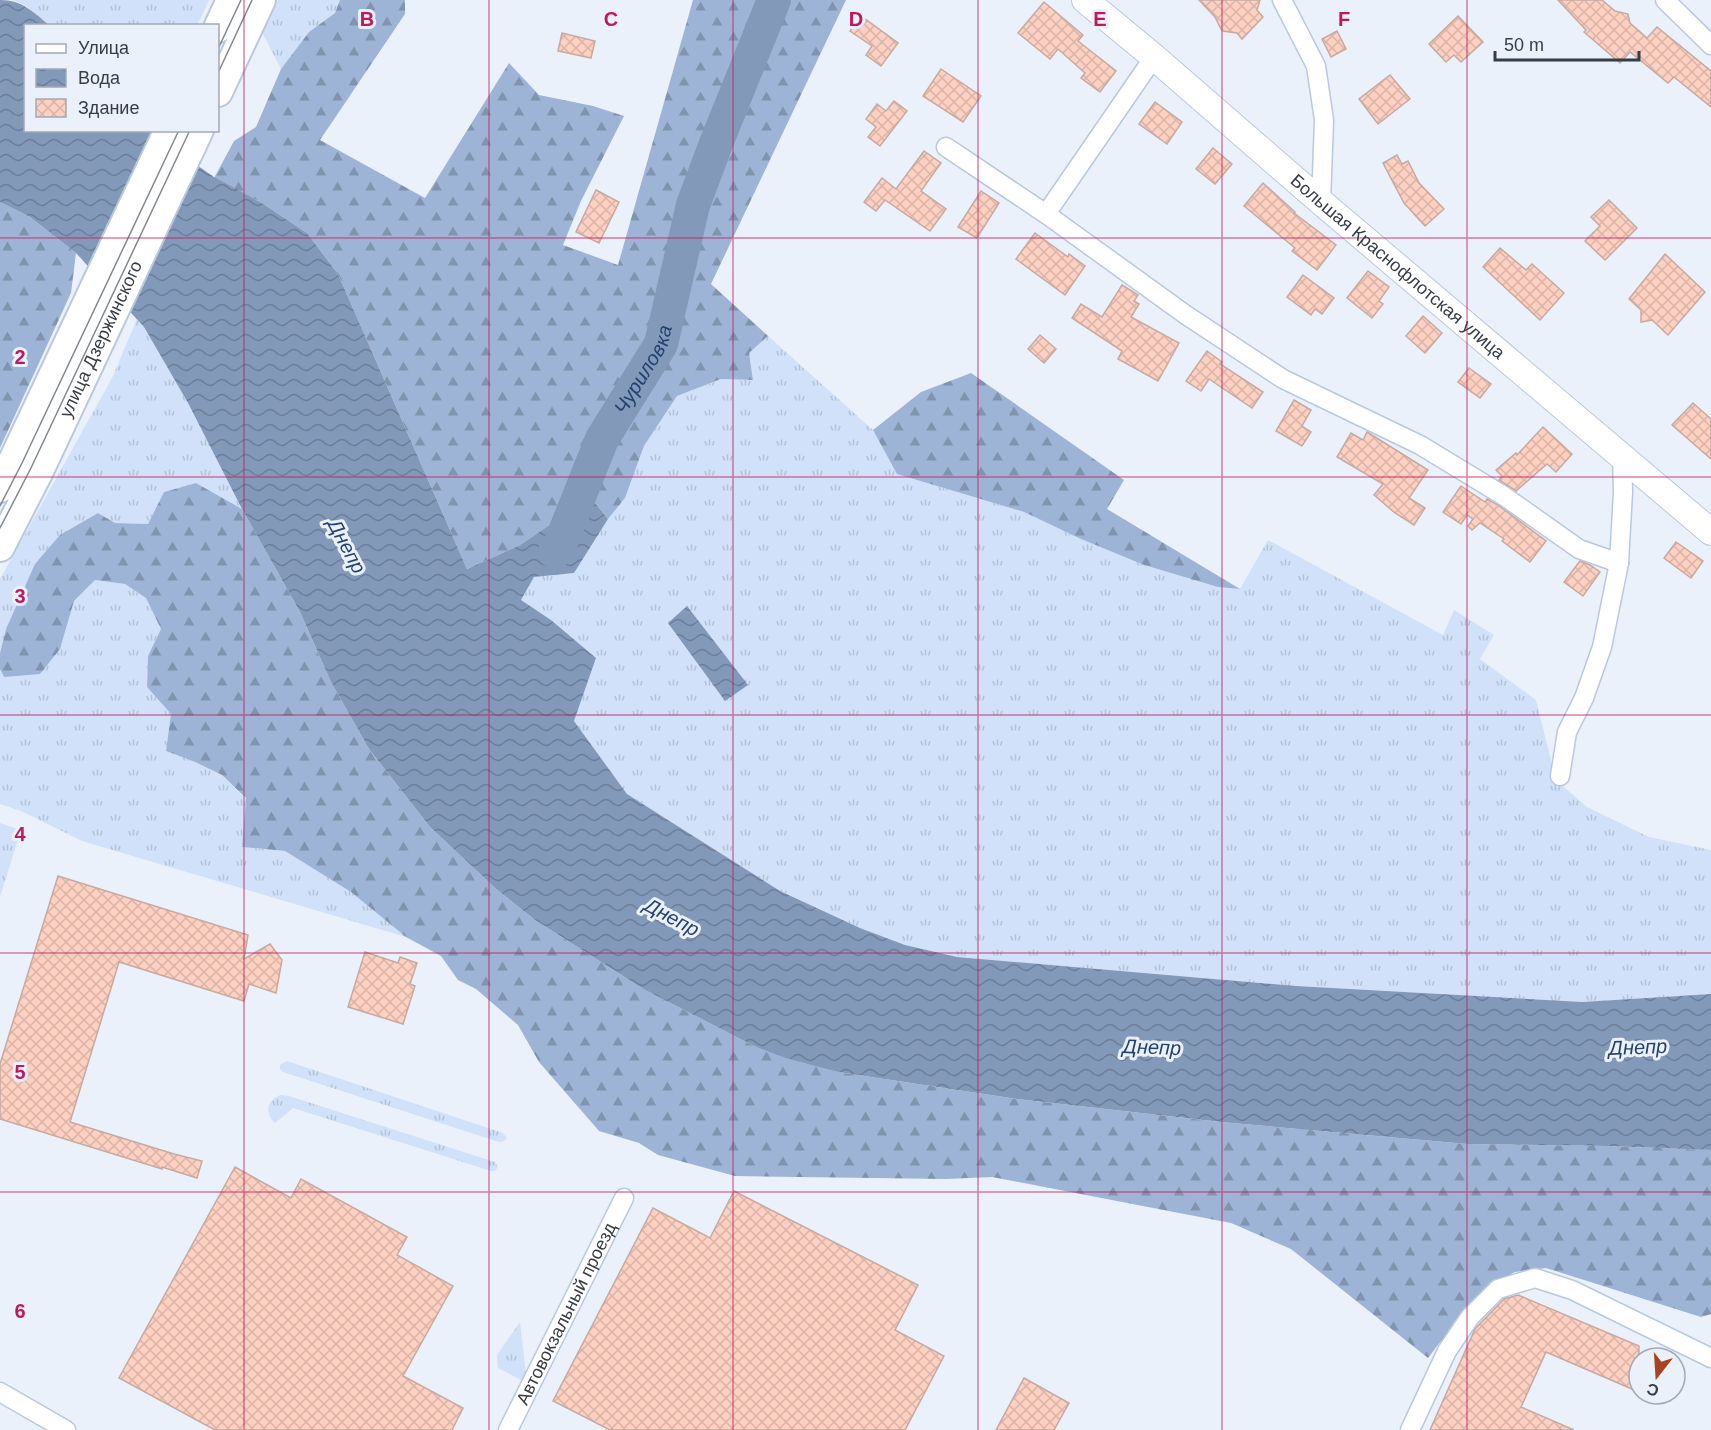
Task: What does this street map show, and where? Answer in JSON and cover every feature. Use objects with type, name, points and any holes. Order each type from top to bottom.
[{"type":"main road","points":[[219,85],[228,21],[261,0]]},
{"type":"main road","name":"Большая Краснофлотская улица","points":[[1085,0],[1711,531]]},
{"type":"main road","name":"улица Дзержинского","points":[[0,547],[26,465],[168,132]]},
{"type":"main road","name":"улица Дзержинского","points":[[0,488],[26,465],[198,132]]},
{"type":"street","points":[[1282,0],[1316,66],[1324,120],[1321,202]]},
{"type":"street","points":[[1665,0],[1711,45]]},
{"type":"street","points":[[1046,214],[1154,57]]},
{"type":"street","points":[[946,147],[1046,214],[1186,315],[1282,379],[1420,445],[1504,496],[1579,549],[1620,563]]},
{"type":"street","points":[[1560,776],[1567,732],[1584,698],[1602,647],[1620,563],[1622,456]]},
{"type":"street","name":"Автовокзальный проезд","points":[[508,1430],[624,1198]]},
{"type":"street","points":[[1410,1430],[1447,1352],[1470,1317],[1498,1289],[1535,1278],[1572,1290],[1711,1358]]},
{"type":"street","points":[[0,1392],[66,1430]]},
{"type":"green space","points":[[13,0],[209,0],[198,24],[48,24],[26,6]]},
{"type":"green space","points":[[278,0],[340,0],[335,13],[309,32],[281,69],[262,32]]},
{"type":"green space","points":[[340,0],[405,0],[405,14],[320,140],[425,198],[509,63],[539,95],[593,106],[624,116],[581,201],[563,245],[618,265],[693,0],[846,0],[711,284],[768,336],[749,353],[753,380],[721,379],[677,396],[644,446],[625,498],[608,519],[592,499],[520,545],[467,569],[338,274],[307,233],[262,203],[214,178],[234,141],[256,127],[281,69],[309,32],[335,13]]},
{"type":"green space","points":[[0,202],[30,217],[76,253],[71,293],[0,448]]},
{"type":"green space","points":[[137,319],[144,327],[188,403],[242,509],[196,483],[164,492],[148,524],[115,523],[98,513],[6,629],[0,653],[0,579],[112,378]]},
{"type":"green space","points":[[768,336],[873,430],[897,474],[1024,512],[1144,565],[1218,587],[1240,589],[1268,540],[1443,635],[1454,610],[1494,635],[1480,659],[1536,700],[1556,780],[1587,807],[1649,837],[1711,850],[1711,994],[1582,1002],[1296,986],[957,957],[905,945],[860,928],[780,891],[627,794],[574,721],[596,658],[551,620],[520,600],[534,577],[574,573],[608,519],[625,498],[644,446],[677,396],[721,379],[753,380],[749,353]]},
{"type":"green space","points":[[971,373],[1124,480],[1107,509],[1240,589],[1218,587],[1144,565],[1024,512],[897,474],[873,430],[921,392]]},
{"type":"green space","points":[[196,483],[242,509],[300,612],[331,682],[369,749],[430,827],[495,888],[535,920],[645,990],[754,1046],[838,1072],[1017,1099],[1221,1122],[1467,1144],[1711,1150],[1711,1314],[1701,1317],[1546,1268],[1515,1272],[1490,1285],[1465,1309],[1428,1358],[1291,1249],[1231,1223],[992,1177],[946,1179],[735,1176],[658,1155],[639,1143],[599,1131],[539,1062],[518,1025],[476,989],[458,980],[441,956],[406,937],[351,892],[285,851],[242,847],[246,798],[222,775],[166,751],[171,714],[147,687],[148,656],[161,629],[146,598],[125,584],[95,580],[74,601],[60,649],[40,674],[4,677],[0,669],[0,653],[6,629],[35,564],[60,535],[98,513],[115,523],[148,524],[164,492]]},
{"type":"green space","points":[[95,580],[125,584],[146,598],[161,629],[148,656],[147,687],[171,714],[166,751],[222,775],[246,799],[242,847],[285,851],[351,892],[406,937],[82,841],[21,811],[0,804],[0,669],[4,677],[60,649],[74,601]]},
{"type":"green space","points":[[0,823],[21,830],[0,897]]},
{"type":"green space","points":[[287,1061],[503,1133],[507,1138],[499,1142],[283,1072],[280,1065]]},
{"type":"green space","points":[[281,1095],[495,1162],[498,1167],[495,1171],[491,1171],[293,1108],[275,1123],[268,1111],[270,1103]]},
{"type":"green space","points":[[520,1322],[527,1383],[498,1368],[497,1355]]},
{"type":"water","name":"Днепр","points":[[0,0],[21,4],[48,24],[24,24],[24,132],[149,132],[214,177],[262,203],[307,233],[338,274],[467,569],[520,545],[592,499],[608,519],[574,573],[534,577],[521,600],[551,620],[596,658],[574,721],[627,794],[780,891],[860,928],[905,945],[957,957],[1296,986],[1582,1002],[1711,994],[1711,1150],[1467,1144],[1221,1122],[1017,1099],[838,1072],[786,1058],[754,1046],[645,990],[535,920],[495,888],[430,827],[369,749],[331,682],[300,612],[242,509],[188,403],[144,327],[76,253],[30,217],[0,202]]},
{"type":"water","points":[[687,606],[748,685],[725,701],[668,623]]},
{"type":"building","points":[[1199,0],[1260,0],[1257,10],[1263,17],[1242,39],[1237,33],[1223,31],[1215,17]]},
{"type":"building","points":[[1558,0],[1602,0],[1615,11],[1628,14],[1630,23],[1647,38],[1657,27],[1711,71],[1711,107],[1674,77],[1668,83],[1630,52],[1620,63],[1584,32],[1586,30]]},
{"type":"building","points":[[1044,2],[1083,35],[1078,41],[1116,71],[1100,92],[1081,78],[1085,73],[1058,49],[1050,59],[1018,33]]},
{"type":"building","points":[[1458,16],[1483,42],[1461,62],[1454,55],[1446,62],[1429,44]]},
{"type":"building","points":[[859,17],[898,43],[881,66],[866,55],[872,46],[850,31]]},
{"type":"building","points":[[1337,31],[1346,49],[1331,57],[1322,39]]},
{"type":"building","points":[[562,33],[595,41],[591,58],[558,51]]},
{"type":"building","points":[[941,69],[981,96],[963,122],[923,96]]},
{"type":"building","points":[[1390,75],[1410,99],[1378,124],[1359,99]]},
{"type":"building","points":[[894,101],[907,111],[880,146],[868,137],[876,127],[866,119],[877,104],[886,111]]},
{"type":"building","points":[[1155,102],[1182,122],[1167,144],[1139,124]]},
{"type":"building","points":[[1213,148],[1232,164],[1215,184],[1196,169]]},
{"type":"building","points":[[924,151],[941,163],[921,191],[946,209],[930,231],[885,200],[876,211],[864,202],[882,178],[896,189]]},
{"type":"building","points":[[1397,155],[1402,164],[1408,161],[1419,183],[1444,209],[1425,226],[1404,203],[1383,163]]},
{"type":"building","points":[[1263,183],[1294,213],[1336,245],[1317,270],[1292,251],[1295,248],[1244,206]]},
{"type":"building","points":[[596,190],[619,202],[599,243],[576,232]]},
{"type":"building","points":[[981,191],[999,203],[977,238],[958,227]]},
{"type":"building","points":[[1609,200],[1637,228],[1605,260],[1585,241],[1600,226],[1591,217]]},
{"type":"building","points":[[1035,233],[1068,257],[1069,254],[1085,266],[1065,295],[1016,259]]},
{"type":"building","points":[[1500,248],[1526,270],[1532,264],[1564,293],[1540,320],[1483,267]]},
{"type":"building","points":[[1665,254],[1705,292],[1668,335],[1652,320],[1641,322],[1641,310],[1629,299]]},
{"type":"building","points":[[1368,271],[1389,287],[1379,301],[1383,304],[1372,318],[1347,298]]},
{"type":"building","points":[[1303,275],[1334,298],[1322,314],[1315,309],[1311,315],[1287,297]]},
{"type":"building","points":[[1122,285],[1138,295],[1134,301],[1139,304],[1131,317],[1179,343],[1158,381],[1118,359],[1122,351],[1072,318],[1081,304],[1102,317]]},
{"type":"building","points":[[1423,316],[1442,333],[1425,353],[1406,336]]},
{"type":"building","points":[[1040,335],[1056,349],[1044,363],[1028,349]]},
{"type":"building","points":[[1207,351],[1222,362],[1220,364],[1263,392],[1252,408],[1209,379],[1201,391],[1186,381]]},
{"type":"building","points":[[1469,368],[1491,384],[1480,398],[1458,382]]},
{"type":"building","points":[[1294,400],[1311,410],[1302,426],[1311,432],[1302,446],[1276,431]]},
{"type":"building","points":[[1693,403],[1711,419],[1711,459],[1672,425]]},
{"type":"building","points":[[1543,427],[1572,454],[1556,472],[1547,464],[1516,491],[1499,480],[1502,476],[1496,470],[1516,453],[1517,455]]},
{"type":"building","points":[[1367,432],[1428,470],[1409,498],[1425,508],[1414,525],[1374,495],[1383,484],[1337,457],[1351,433],[1363,440]]},
{"type":"building","points":[[1461,486],[1485,502],[1487,499],[1498,505],[1546,541],[1530,562],[1502,541],[1504,539],[1480,523],[1472,530],[1468,526],[1473,519],[1467,515],[1461,524],[1443,512]]},
{"type":"building","points":[[1676,542],[1703,561],[1691,578],[1664,558]]},
{"type":"building","points":[[1580,561],[1600,572],[1583,596],[1564,582]]},
{"type":"building","points":[[58,876],[248,935],[244,959],[270,944],[282,960],[276,993],[249,984],[244,1001],[119,962],[70,1122],[202,1161],[197,1178],[0,1119],[0,1064]]},
{"type":"building","points":[[365,952],[398,963],[400,957],[417,963],[410,984],[415,986],[403,1024],[348,1007]]},
{"type":"building","points":[[235,1167],[291,1198],[301,1179],[407,1237],[397,1255],[453,1286],[403,1376],[463,1408],[452,1430],[215,1430],[119,1378]]},
{"type":"building","points":[[734,1191],[918,1285],[895,1330],[944,1356],[905,1430],[610,1430],[553,1401],[653,1208],[710,1238]]},
{"type":"building","points":[[1518,1295],[1639,1346],[1627,1346],[1627,1387],[1546,1352],[1521,1407],[1574,1430],[1430,1430],[1475,1329],[1504,1299]]},
{"type":"building","points":[[1024,1378],[1069,1403],[1054,1430],[996,1430]]},
{"type":"waterway","name":"Чуриловка","points":[[555,552],[602,439],[661,344],[693,205],[774,0]]},
{"type":"tram line","points":[[219,47],[241,0]]},
{"type":"tram line","points":[[219,71],[252,0]]},
{"type":"tram line","points":[[0,506],[178,132]]},
{"type":"tram line","points":[[0,528],[31,468],[189,132]]}]
